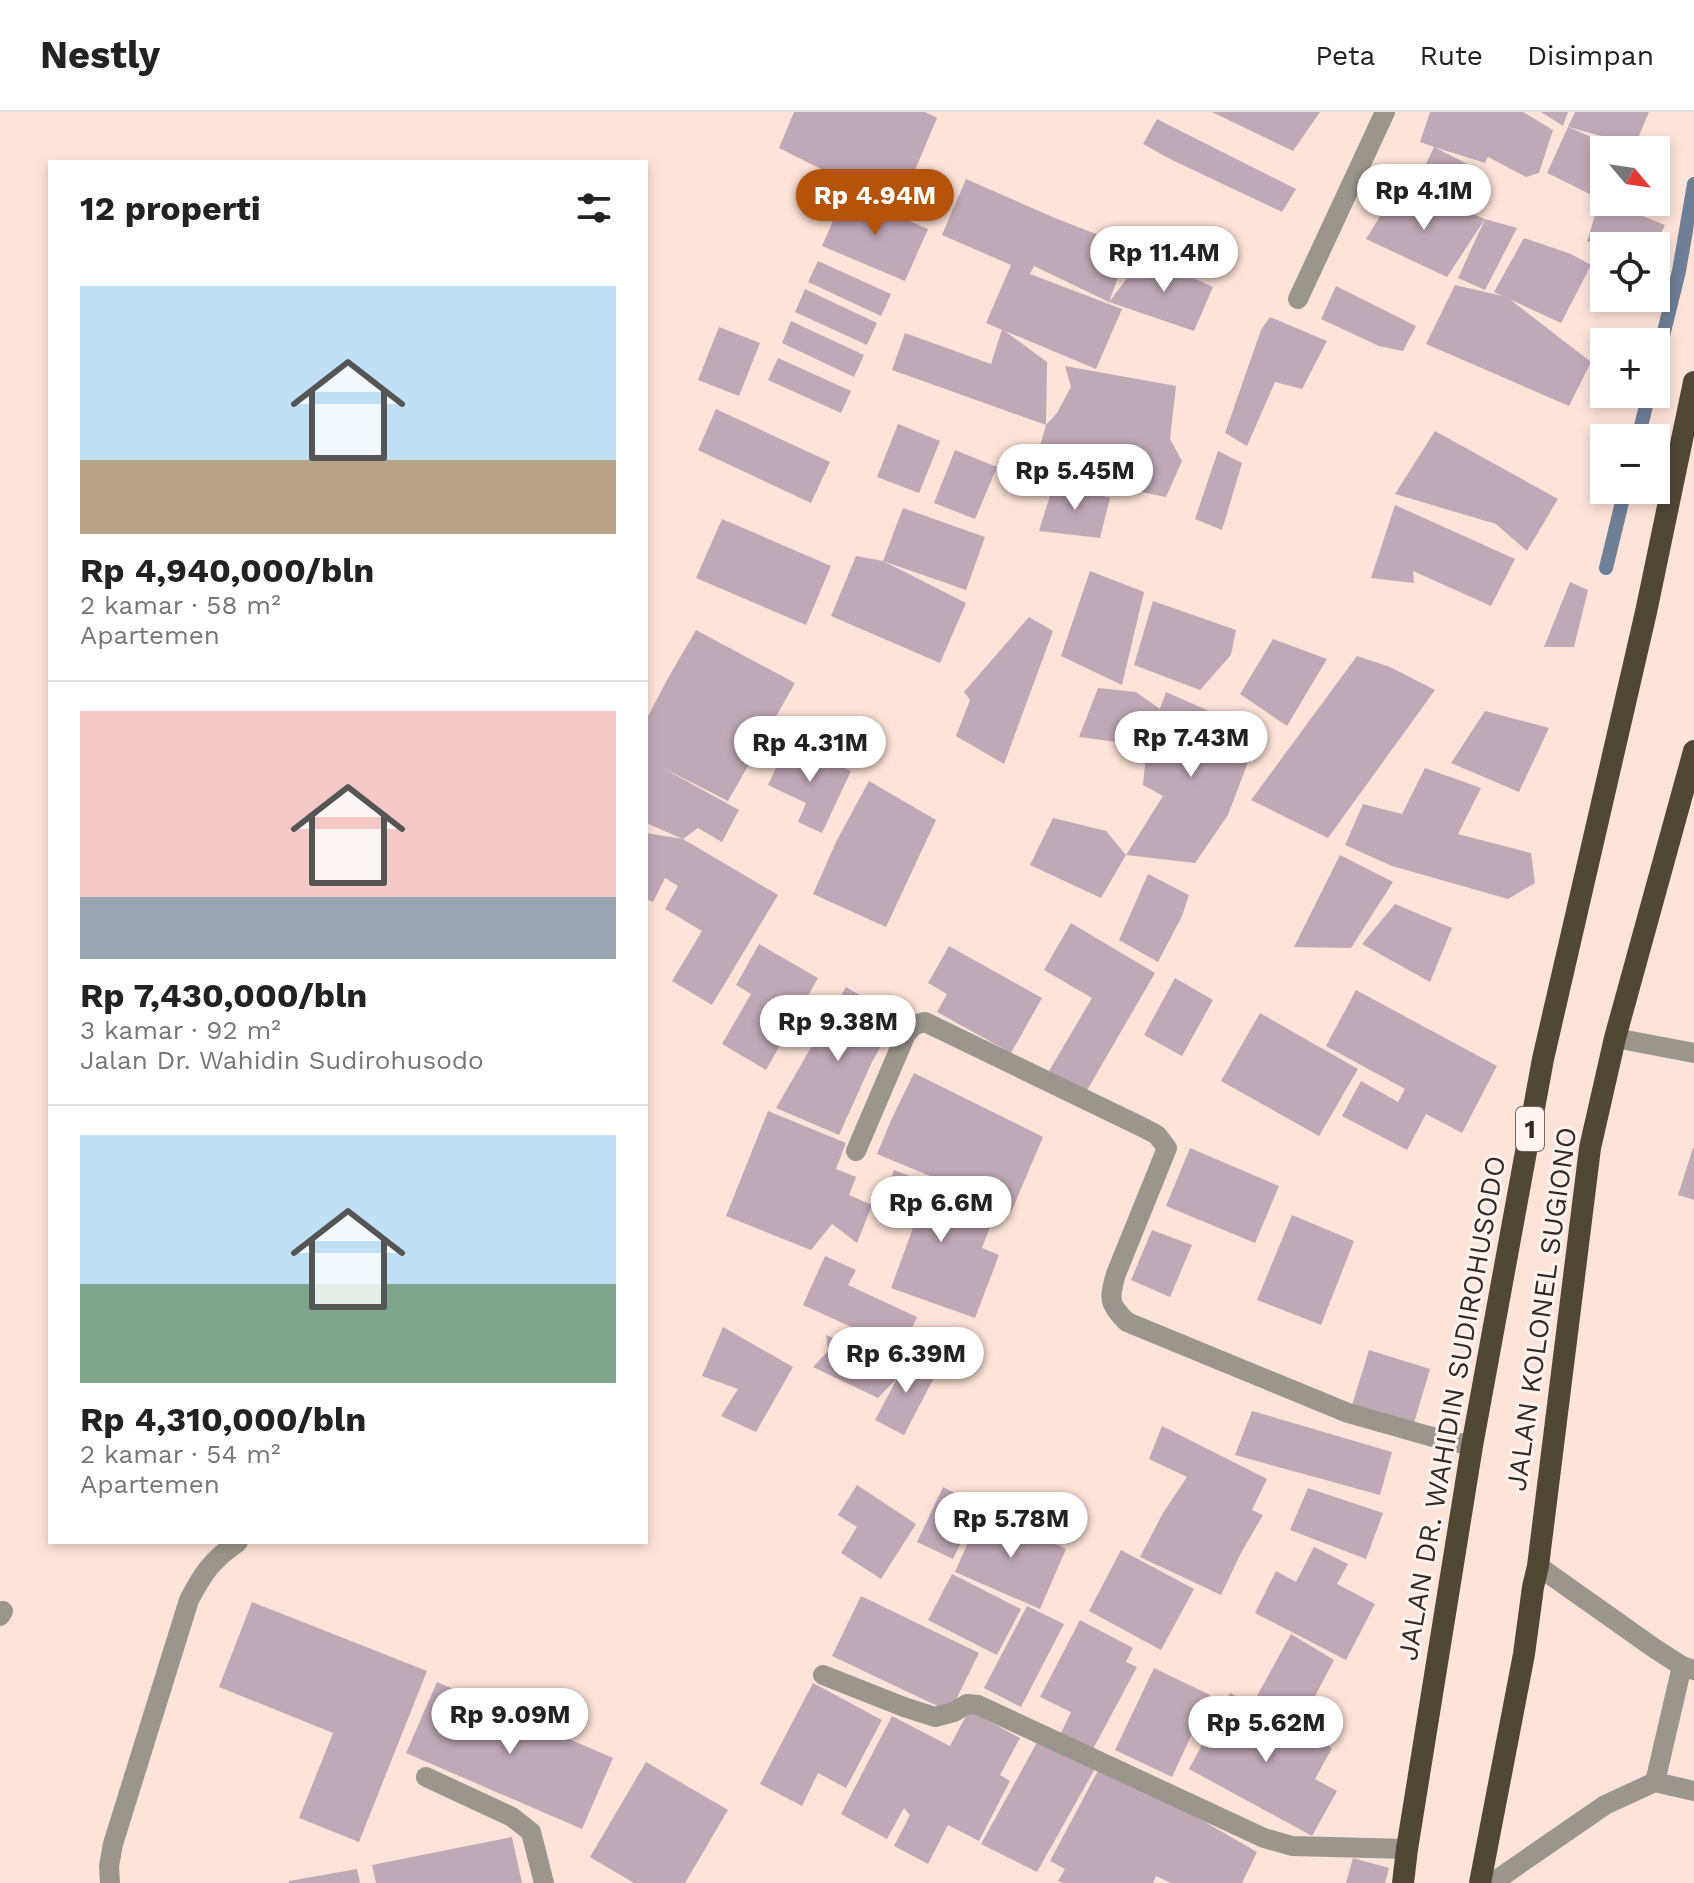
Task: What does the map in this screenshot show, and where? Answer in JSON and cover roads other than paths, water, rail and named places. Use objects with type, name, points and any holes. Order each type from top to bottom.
[{"type":"highway","name":"JALAN DR. WAHIDIN SUDIROHUSODO","points":[[1403,1883],[1472,1446],[1543,1059],[1646,612],[1694,382]]},
{"type":"highway","name":"JALAN KOLONEL SUGIONO","points":[[1480,1883],[1538,1566],[1590,1148],[1615,1038],[1694,751]]},
{"type":"street","points":[[1298,299],[1385,112]]},
{"type":"street","points":[[856,1151],[906,1034],[914,1025],[925,1022],[1142,1127],[1157,1135],[1167,1148],[1110,1295],[1116,1312],[1127,1322],[1348,1413],[1472,1446]]},
{"type":"street","points":[[1615,1038],[1694,1053]]},
{"type":"street","points":[[110,1883],[113,1844],[189,1600],[203,1573],[235,1544]]},
{"type":"street","points":[[1538,1566],[1688,1668],[1655,1782]]},
{"type":"street","points":[[823,1675],[935,1717],[954,1712],[967,1704],[978,1705],[1264,1838],[1292,1846],[1407,1849]]},
{"type":"street","points":[[426,1777],[512,1817],[531,1832],[544,1883]]},
{"type":"street","points":[[1492,1883],[1605,1805],[1655,1782],[1694,1791]]},
{"type":"waterway","points":[[1665,328],[1679,271],[1694,184]]},
{"type":"waterway","points":[[1642,424],[1646,408]]},
{"type":"waterway","points":[[1606,568],[1622,504]]}]
